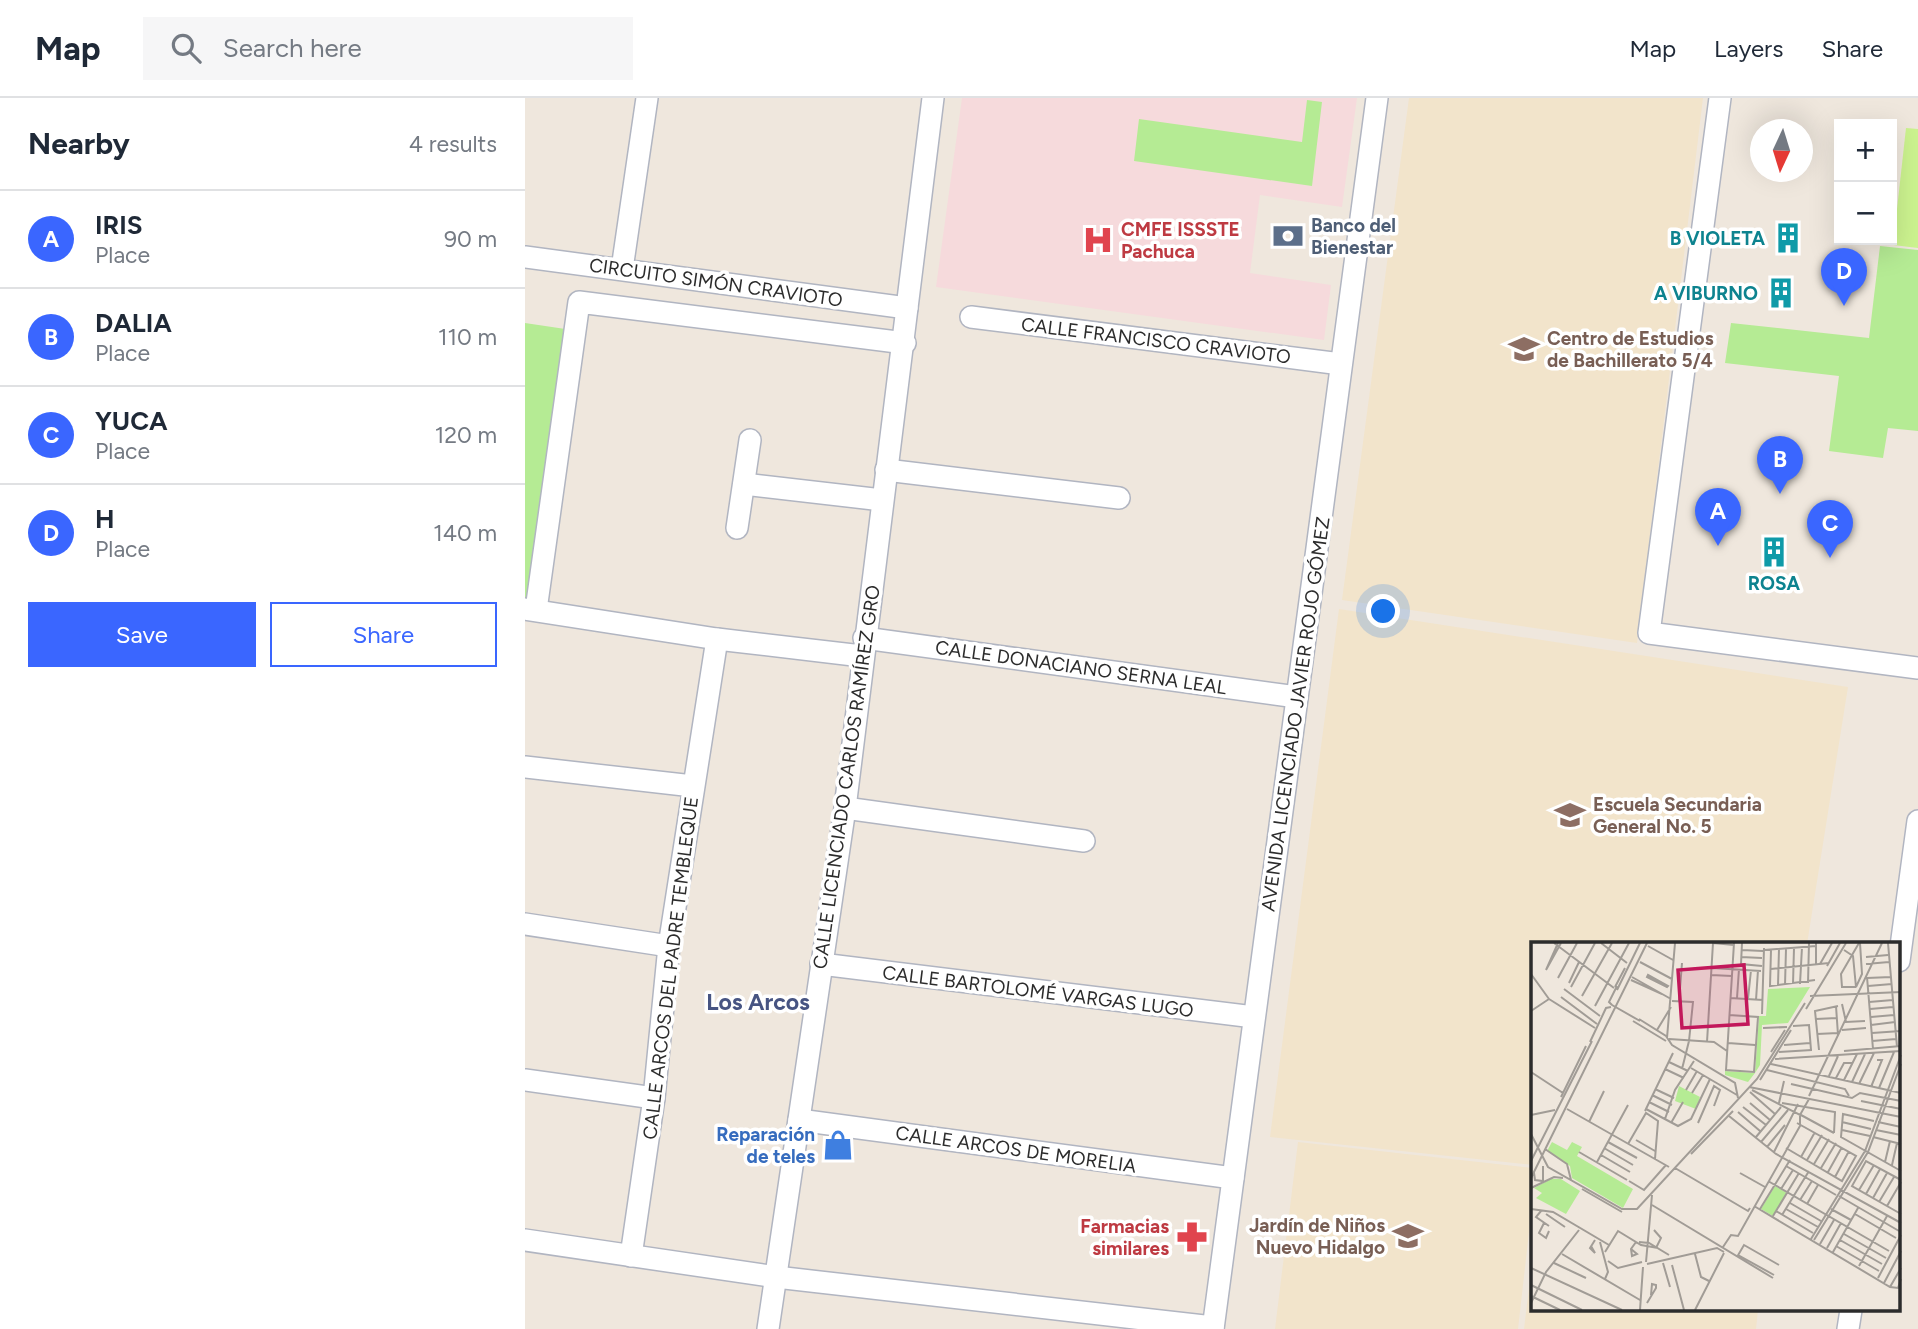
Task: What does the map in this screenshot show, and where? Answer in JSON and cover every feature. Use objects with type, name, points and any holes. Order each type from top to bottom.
[{"type":"street","points":[[622,269],[647,98]]},
{"type":"street","name":"CALLE LICENCIADO CARLOS RAMÍREZ GRO","points":[[768,1329],[845,808],[863,647],[905,343],[933,98]]},
{"type":"street","name":"AVENIDA LICENCIADO JAVIER ROJO GÓMEZ","points":[[1213,1328],[1377,98]]},
{"type":"street","points":[[1720,98],[1649,633],[1918,668]]},
{"type":"street","name":"CIRCUITO SIMÓN CRAVIOTO","points":[[525,257],[908,308]]},
{"type":"street","name":"CIRCUITO SIMÓN CRAVIOTO","points":[[531,609],[579,302],[905,343]]},
{"type":"street","name":"CALLE FRANCISCO CRAVIOTO","points":[[971,317],[1342,364]]},
{"type":"street","points":[[737,528],[750,440]]},
{"type":"street","points":[[886,470],[1119,498]]},
{"type":"street","points":[[744,484],[882,500]]},
{"type":"street","name":"CALLE DONACIANO SERNA LEAL","points":[[531,609],[717,639],[863,647],[1297,697]]},
{"type":"street","name":"CALLE ARCOS DEL PADRE TEMBLEQUE","points":[[631,1256],[654,1098],[669,946],[717,639]]},
{"type":"street","points":[[525,767],[693,786]]},
{"type":"street","points":[[845,808],[1084,841]]},
{"type":"street","points":[[1901,946],[1918,821]]},
{"type":"street","points":[[525,924],[669,946]]},
{"type":"street","name":"CALLE BARTOLOMÉ VARGAS LUGO","points":[[821,964],[1254,1017]]},
{"type":"street","points":[[525,1080],[654,1098]]},
{"type":"street","name":"CALLE ARCOS DE MORELIA","points":[[799,1120],[1233,1178]]},
{"type":"street","points":[[525,1240],[776,1277],[1213,1328]]},
{"type":"shaded area","name":"CMFE ISSSTE Pachuca","points":[[962,98],[1357,98],[1342,207],[1260,195],[1250,273],[1331,285],[1324,340],[936,287]]},
{"type":"shaded area","name":"Centro de Estudios de Bachillerato 5/4","points":[[1409,98],[1703,98],[1637,643],[1342,600]]},
{"type":"shaded area","name":"Escuela Secundaria General No. 5","points":[[1339,609],[1848,687],[1807,942],[1531,942],[1531,1165],[1270,1137]]},
{"type":"shaded area","name":"Jardín de Niños Nuevo Hidalgo","points":[[1298,1142],[1531,1168],[1531,1215],[1518,1329],[1275,1329]]},
{"type":"shaded area","points":[[1531,1272],[1531,1312],[1758,1312],[1756,1329],[1524,1329]]},
{"type":"green space","points":[[1307,100],[1322,102],[1312,186],[1134,161],[1139,119],[1302,142]]},
{"type":"green space","points":[[1906,128],[1918,129],[1918,248],[1893,245],[1897,245],[1897,209]]},
{"type":"green space","points":[[1880,246],[1918,250],[1918,431],[1888,428],[1883,458],[1829,451],[1839,376],[1725,363],[1731,323],[1869,338]]},
{"type":"green space","points":[[525,323],[572,330],[536,601],[525,599]]},
{"type":"place","name":"Banco del Bienestar","points":[[1288,236]]},
{"type":"place","name":"B VIOLETA","points":[[1788,238]]},
{"type":"place","name":"CMFE ISSSTE Pachuca","points":[[1098,240]]},
{"type":"place","name":"A VIBURNO","points":[[1781,293]]},
{"type":"place","name":"H","points":[[1844,306]]},
{"type":"place","name":"Centro de Estudios de Bachillerato 5/4","points":[[1524,349]]},
{"type":"place","name":"DALIA","points":[[1780,494]]},
{"type":"place","name":"IRIS","points":[[1718,546]]},
{"type":"place","name":"ROSA","points":[[1774,552]]},
{"type":"place","name":"YUCA","points":[[1830,558]]},
{"type":"place","name":"Escuela Secundaria General No. 5","points":[[1570,815]]},
{"type":"place","name":"Reparación de teles","points":[[838,1145]]},
{"type":"place","name":"Jardín de Niños Nuevo Hidalgo","points":[[1408,1236]]},
{"type":"place","name":"Farmacias similares","points":[[1192,1237]]},
{"type":"district","name":"Los Arcos","points":[[758,1002]]}]
